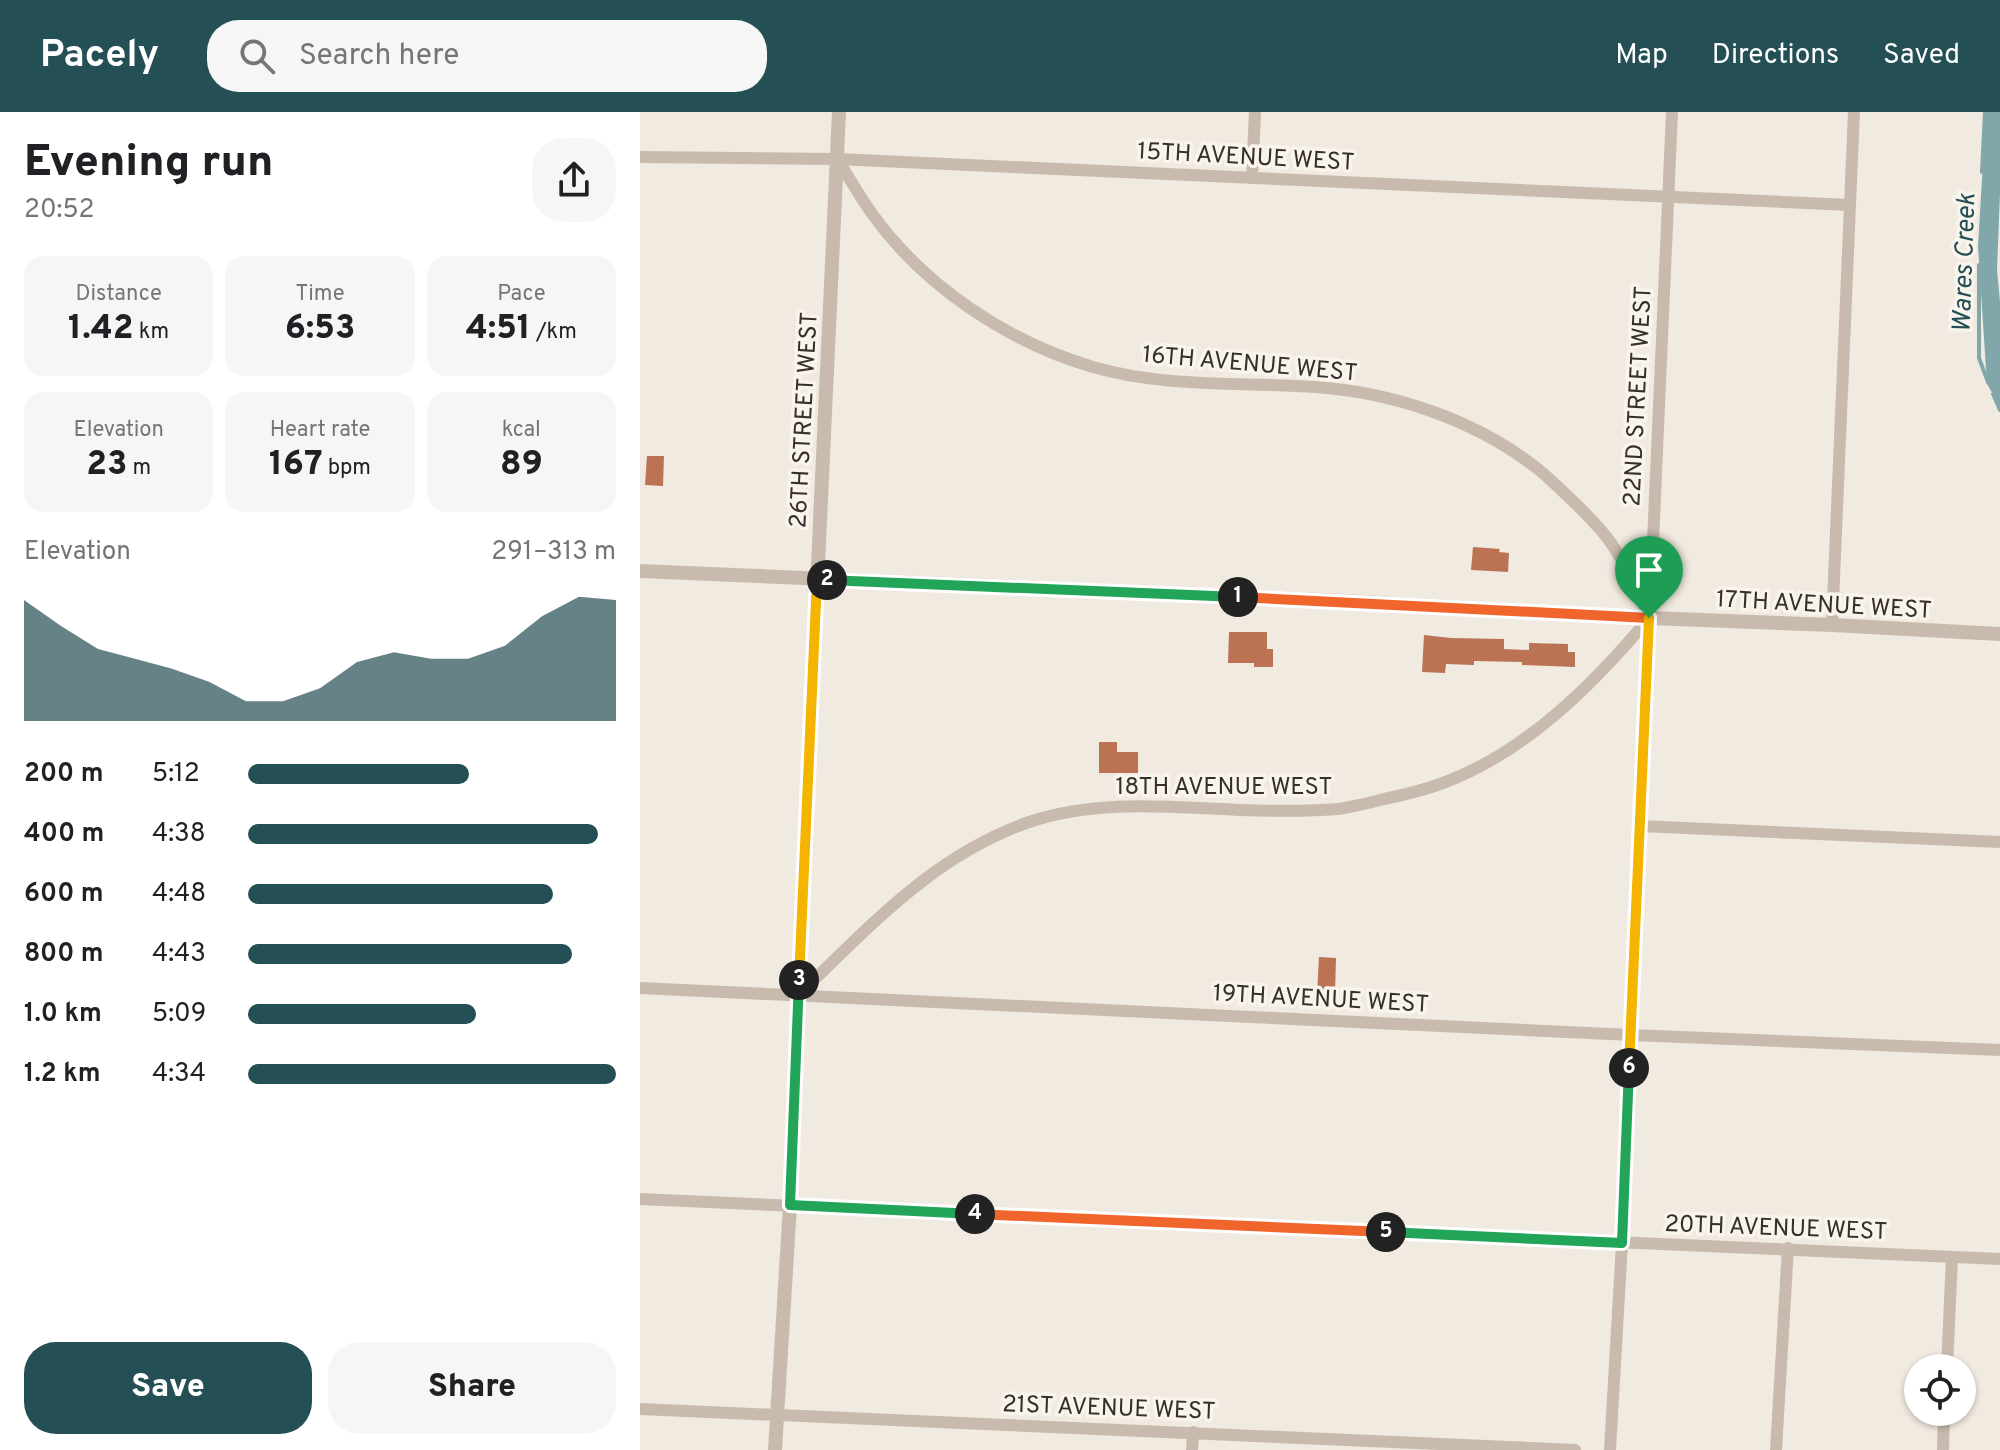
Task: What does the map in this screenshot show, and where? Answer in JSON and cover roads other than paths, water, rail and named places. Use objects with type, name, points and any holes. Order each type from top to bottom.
[{"type":"street","name":"26TH STREET WEST","points":[[775,1450],[790,1205],[839,112]]},
{"type":"street","points":[[1252,178],[1255,112]]},
{"type":"street","name":"22ND STREET WEST","points":[[1610,1450],[1622,1243],[1672,112]]},
{"type":"street","points":[[1832,625],[1854,112]]},
{"type":"street","name":"15TH AVENUE WEST","points":[[640,157],[837,159],[1850,205]]},
{"type":"street","name":"16TH AVENUE WEST","points":[[837,159],[872,215],[925,273],[984,317],[1052,353],[1103,370],[1142,378],[1319,387],[1369,394],[1455,420],[1490,438],[1533,465],[1592,520],[1610,542],[1631,578],[1649,618]]},
{"type":"street","name":"17TH AVENUE WEST","points":[[640,571],[1344,601],[2000,634]]},
{"type":"street","name":"18TH AVENUE WEST","points":[[798,995],[923,879],[968,849],[1031,822],[1063,813],[1139,805],[1310,811],[1340,809],[1442,783],[1474,769],[1560,711],[1620,653],[1649,618]]},
{"type":"street","points":[[1640,826],[2000,842]]},
{"type":"street","name":"19TH AVENUE WEST","points":[[640,988],[2000,1050]]},
{"type":"street","name":"20TH AVENUE WEST","points":[[640,1199],[2000,1259]]},
{"type":"street","points":[[1776,1450],[1788,1248]]},
{"type":"street","points":[[1948,1354],[1952,1257]]},
{"type":"street","name":"21ST AVENUE WEST","points":[[640,1409],[1575,1450]]},
{"type":"street","points":[[1943,1450],[1944,1426]]},
{"type":"street","points":[[1192,1450],[1193,1432]]},
{"type":"water","points":[[1986,112],[2000,112],[1997,270],[2000,406],[1987,384],[1978,246]]},
{"type":"waterway","name":"Wares Creek","points":[[1982,172],[1985,112]]},
{"type":"waterway","name":"Wares Creek","points":[[1979,265],[1979,358],[1988,382]]},
{"type":"waterway","name":"Wares Creek","points":[[1993,394],[2000,410]]}]
